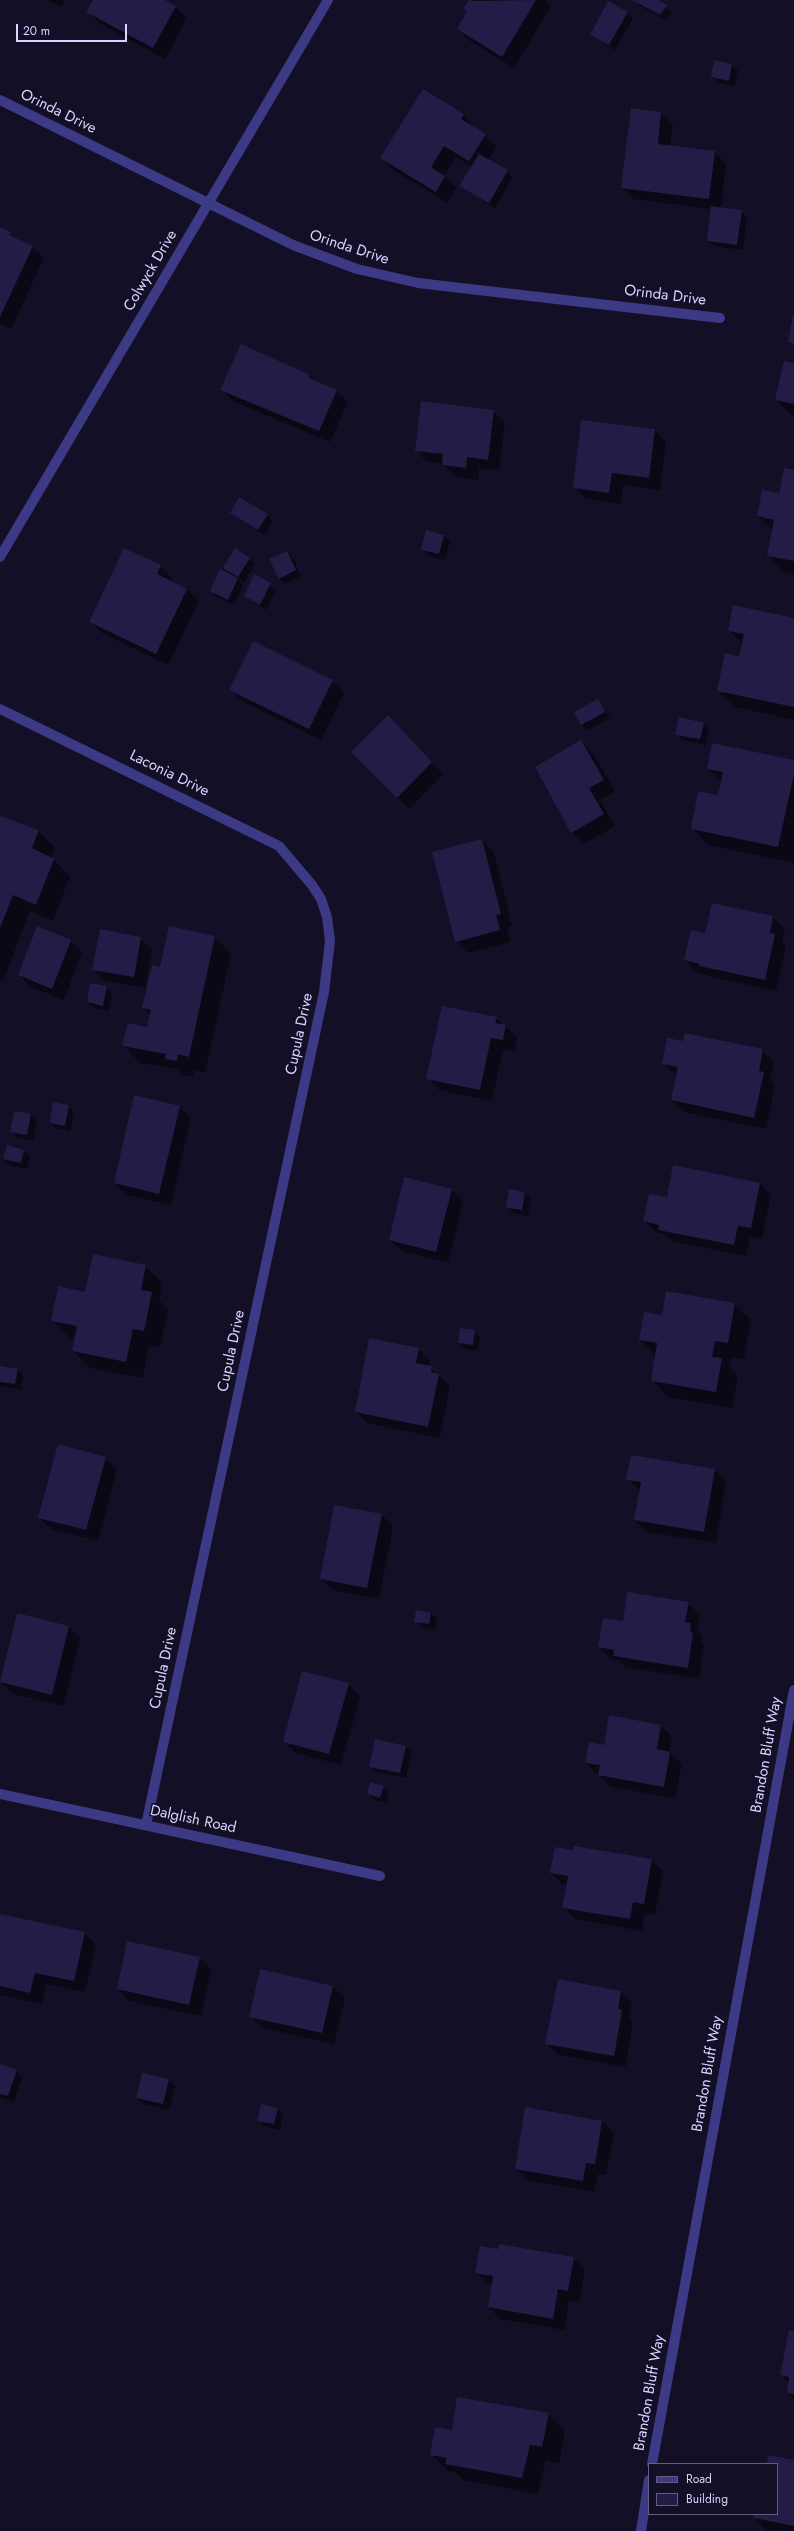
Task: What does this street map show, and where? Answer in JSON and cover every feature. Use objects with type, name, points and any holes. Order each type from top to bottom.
[{"type":"street","name":"Colwyck Drive","points":[[0,558],[328,0]]},
{"type":"street","name":"Orinda Drive","points":[[0,100],[293,245],[357,269],[410,281],[720,318]]},
{"type":"street","name":"Laconia Drive","points":[[0,709],[258,834],[279,846],[312,885]]},
{"type":"street","name":"Cupula Drive","points":[[146,1825],[324,992],[330,941],[327,917],[320,898],[312,885]]},
{"type":"street","name":"Brandon Bluff Way","points":[[652,2463],[794,1690]]},
{"type":"street","name":"Dalglish Road","points":[[0,1794],[380,1876]]},
{"type":"street","points":[[640,2531],[648,2486]]},
{"type":"building","points":[[93,0],[165,0],[176,6],[153,48],[86,12]]},
{"type":"building","points":[[469,0],[536,0],[502,57],[457,29],[467,11],[463,9]]},
{"type":"building","points":[[632,0],[659,0],[667,5],[660,15]]},
{"type":"building","points":[[608,1],[628,12],[609,45],[590,35]]},
{"type":"building","points":[[714,60],[732,64],[729,81],[711,77]]},
{"type":"building","points":[[423,89],[464,114],[461,119],[486,134],[469,161],[444,146],[431,167],[445,176],[436,192],[380,158]]},
{"type":"building","points":[[631,108],[661,112],[658,144],[715,151],[709,199],[621,188]]},
{"type":"building","points":[[479,154],[508,170],[489,203],[459,186]]},
{"type":"building","points":[[711,206],[742,210],[737,245],[707,241]]},
{"type":"building","points":[[0,227],[11,232],[9,235],[33,246],[0,317]]},
{"type":"building","points":[[794,315],[794,344],[788,342]]},
{"type":"building","points":[[241,344],[310,375],[309,378],[337,390],[319,431],[220,390]]},
{"type":"building","points":[[784,361],[794,363],[794,404],[775,400]]},
{"type":"building","points":[[421,401],[494,410],[488,460],[467,457],[466,468],[442,465],[443,454],[415,451]]},
{"type":"building","points":[[581,420],[655,429],[649,478],[612,473],[609,493],[573,488]]},
{"type":"building","points":[[784,468],[794,470],[794,561],[767,556],[774,520],[757,516],[762,490],[779,493]]},
{"type":"building","points":[[239,497],[268,514],[258,530],[230,513]]},
{"type":"building","points":[[426,530],[444,535],[439,554],[421,550]]},
{"type":"building","points":[[124,548],[161,565],[157,574],[187,589],[156,654],[89,622]]},
{"type":"building","points":[[235,548],[250,558],[238,577],[223,568]]},
{"type":"building","points":[[287,551],[296,570],[279,579],[269,559]]},
{"type":"building","points":[[220,569],[238,578],[228,600],[210,591]]},
{"type":"building","points":[[254,574],[271,583],[260,605],[244,596]]},
{"type":"building","points":[[733,605],[794,618],[794,707],[717,691],[725,653],[739,657],[744,634],[728,631]]},
{"type":"building","points":[[253,641],[333,680],[309,729],[229,690]]},
{"type":"building","points":[[598,699],[605,712],[581,725],[574,712]]},
{"type":"building","points":[[388,715],[432,762],[397,798],[351,752]]},
{"type":"building","points":[[679,717],[704,723],[700,739],[675,735]]},
{"type":"building","points":[[581,740],[604,780],[589,788],[604,814],[571,833],[535,767]]},
{"type":"building","points":[[712,743],[794,760],[794,774],[778,847],[691,829],[698,791],[718,795],[723,772],[707,769]]},
{"type":"building","points":[[0,816],[39,830],[32,848],[54,859],[36,905],[13,895],[0,928]]},
{"type":"building","points":[[482,839],[501,914],[496,915],[500,930],[455,942],[432,852]]},
{"type":"building","points":[[712,903],[773,916],[770,933],[775,934],[765,980],[699,966],[699,964],[684,960],[691,930],[705,933]]},
{"type":"building","points":[[37,926],[71,940],[52,989],[18,975]]},
{"type":"building","points":[[169,926],[215,936],[189,1057],[178,1054],[177,1061],[165,1059],[166,1054],[122,1046],[128,1023],[147,1027],[151,1010],[142,1008],[152,965],[160,967]]},
{"type":"building","points":[[100,929],[141,937],[134,977],[92,970]]},
{"type":"building","points":[[90,983],[107,986],[103,1006],[87,1002]]},
{"type":"building","points":[[442,1006],[497,1017],[495,1023],[506,1025],[503,1040],[491,1038],[480,1090],[426,1079]]},
{"type":"building","points":[[685,1033],[763,1049],[759,1071],[764,1072],[754,1118],[671,1100],[678,1067],[662,1064],[667,1038],[683,1041]]},
{"type":"building","points":[[134,1095],[180,1106],[159,1194],[114,1183]]},
{"type":"building","points":[[53,1102],[69,1105],[65,1126],[50,1123]]},
{"type":"building","points":[[14,1111],[31,1114],[27,1135],[10,1132]]},
{"type":"building","points":[[7,1145],[24,1150],[21,1163],[3,1159]]},
{"type":"building","points":[[673,1165],[760,1183],[751,1228],[738,1226],[734,1245],[658,1230],[659,1225],[643,1221],[649,1194],[667,1197]]},
{"type":"building","points":[[404,1177],[452,1189],[436,1252],[389,1240]]},
{"type":"building","points":[[509,1189],[525,1192],[522,1210],[506,1208]]},
{"type":"building","points":[[93,1254],[146,1265],[141,1290],[152,1292],[144,1331],[133,1329],[126,1362],[72,1351],[77,1326],[51,1321],[58,1286],[85,1292]]},
{"type":"building","points":[[666,1291],[735,1303],[728,1343],[715,1341],[712,1357],[722,1358],[716,1392],[651,1381],[657,1343],[639,1340],[644,1312],[662,1315]]},
{"type":"building","points":[[460,1328],[475,1330],[473,1345],[458,1343]]},
{"type":"building","points":[[369,1338],[419,1348],[416,1363],[432,1366],[431,1372],[439,1374],[428,1427],[355,1412]]},
{"type":"building","points":[[0,1366],[18,1369],[15,1384],[0,1382]]},
{"type":"building","points":[[58,1444],[106,1457],[86,1530],[38,1518]]},
{"type":"building","points":[[631,1455],[715,1469],[704,1532],[634,1520],[641,1482],[626,1480]]},
{"type":"building","points":[[334,1505],[382,1514],[367,1588],[320,1579]]},
{"type":"building","points":[[627,1592],[689,1602],[685,1622],[691,1623],[690,1632],[693,1633],[688,1668],[613,1656],[614,1650],[598,1647],[603,1618],[623,1621]]},
{"type":"building","points":[[416,1610],[431,1613],[429,1624],[414,1622]]},
{"type":"building","points":[[17,1613],[69,1626],[52,1695],[0,1682]]},
{"type":"building","points":[[302,1671],[349,1683],[329,1754],[283,1742]]},
{"type":"building","points":[[609,1715],[661,1725],[657,1749],[670,1752],[664,1787],[598,1775],[600,1765],[585,1763],[589,1742],[604,1745]]},
{"type":"building","points":[[375,1739],[406,1746],[400,1773],[369,1767]]},
{"type":"building","points":[[370,1782],[384,1786],[380,1798],[367,1794]]},
{"type":"building","points":[[574,1846],[652,1859],[644,1904],[633,1902],[630,1919],[562,1908],[568,1876],[550,1873],[555,1847],[573,1850]]},
{"type":"building","points":[[0,1914],[85,1932],[74,1981],[35,1973],[30,1993],[0,1986]]},
{"type":"building","points":[[127,1941],[200,1957],[189,2005],[117,1989]]},
{"type":"building","points":[[260,1969],[333,1986],[322,2033],[249,2017]]},
{"type":"building","points":[[558,1979],[621,1991],[618,2009],[622,2010],[614,2056],[545,2044]]},
{"type":"building","points":[[0,2064],[17,2070],[8,2096],[0,2094]]},
{"type":"building","points":[[142,2073],[169,2079],[163,2104],[136,2098]]},
{"type":"building","points":[[261,2104],[278,2108],[274,2124],[257,2121]]},
{"type":"building","points":[[525,2107],[602,2121],[595,2164],[586,2163],[583,2181],[515,2169]]},
{"type":"building","points":[[499,2244],[574,2257],[568,2291],[558,2289],[553,2319],[488,2307],[493,2276],[475,2273],[480,2246],[498,2249]]},
{"type":"building","points":[[789,2330],[794,2331],[794,2394],[787,2393],[789,2377],[780,2375]]},
{"type":"building","points":[[457,2397],[549,2413],[542,2447],[530,2445],[522,2478],[445,2464],[447,2458],[430,2455],[435,2427],[452,2430]]},
{"type":"building","points":[[768,2455],[794,2460],[794,2526],[754,2518],[754,2515],[778,2515],[778,2463],[767,2463]]}]
